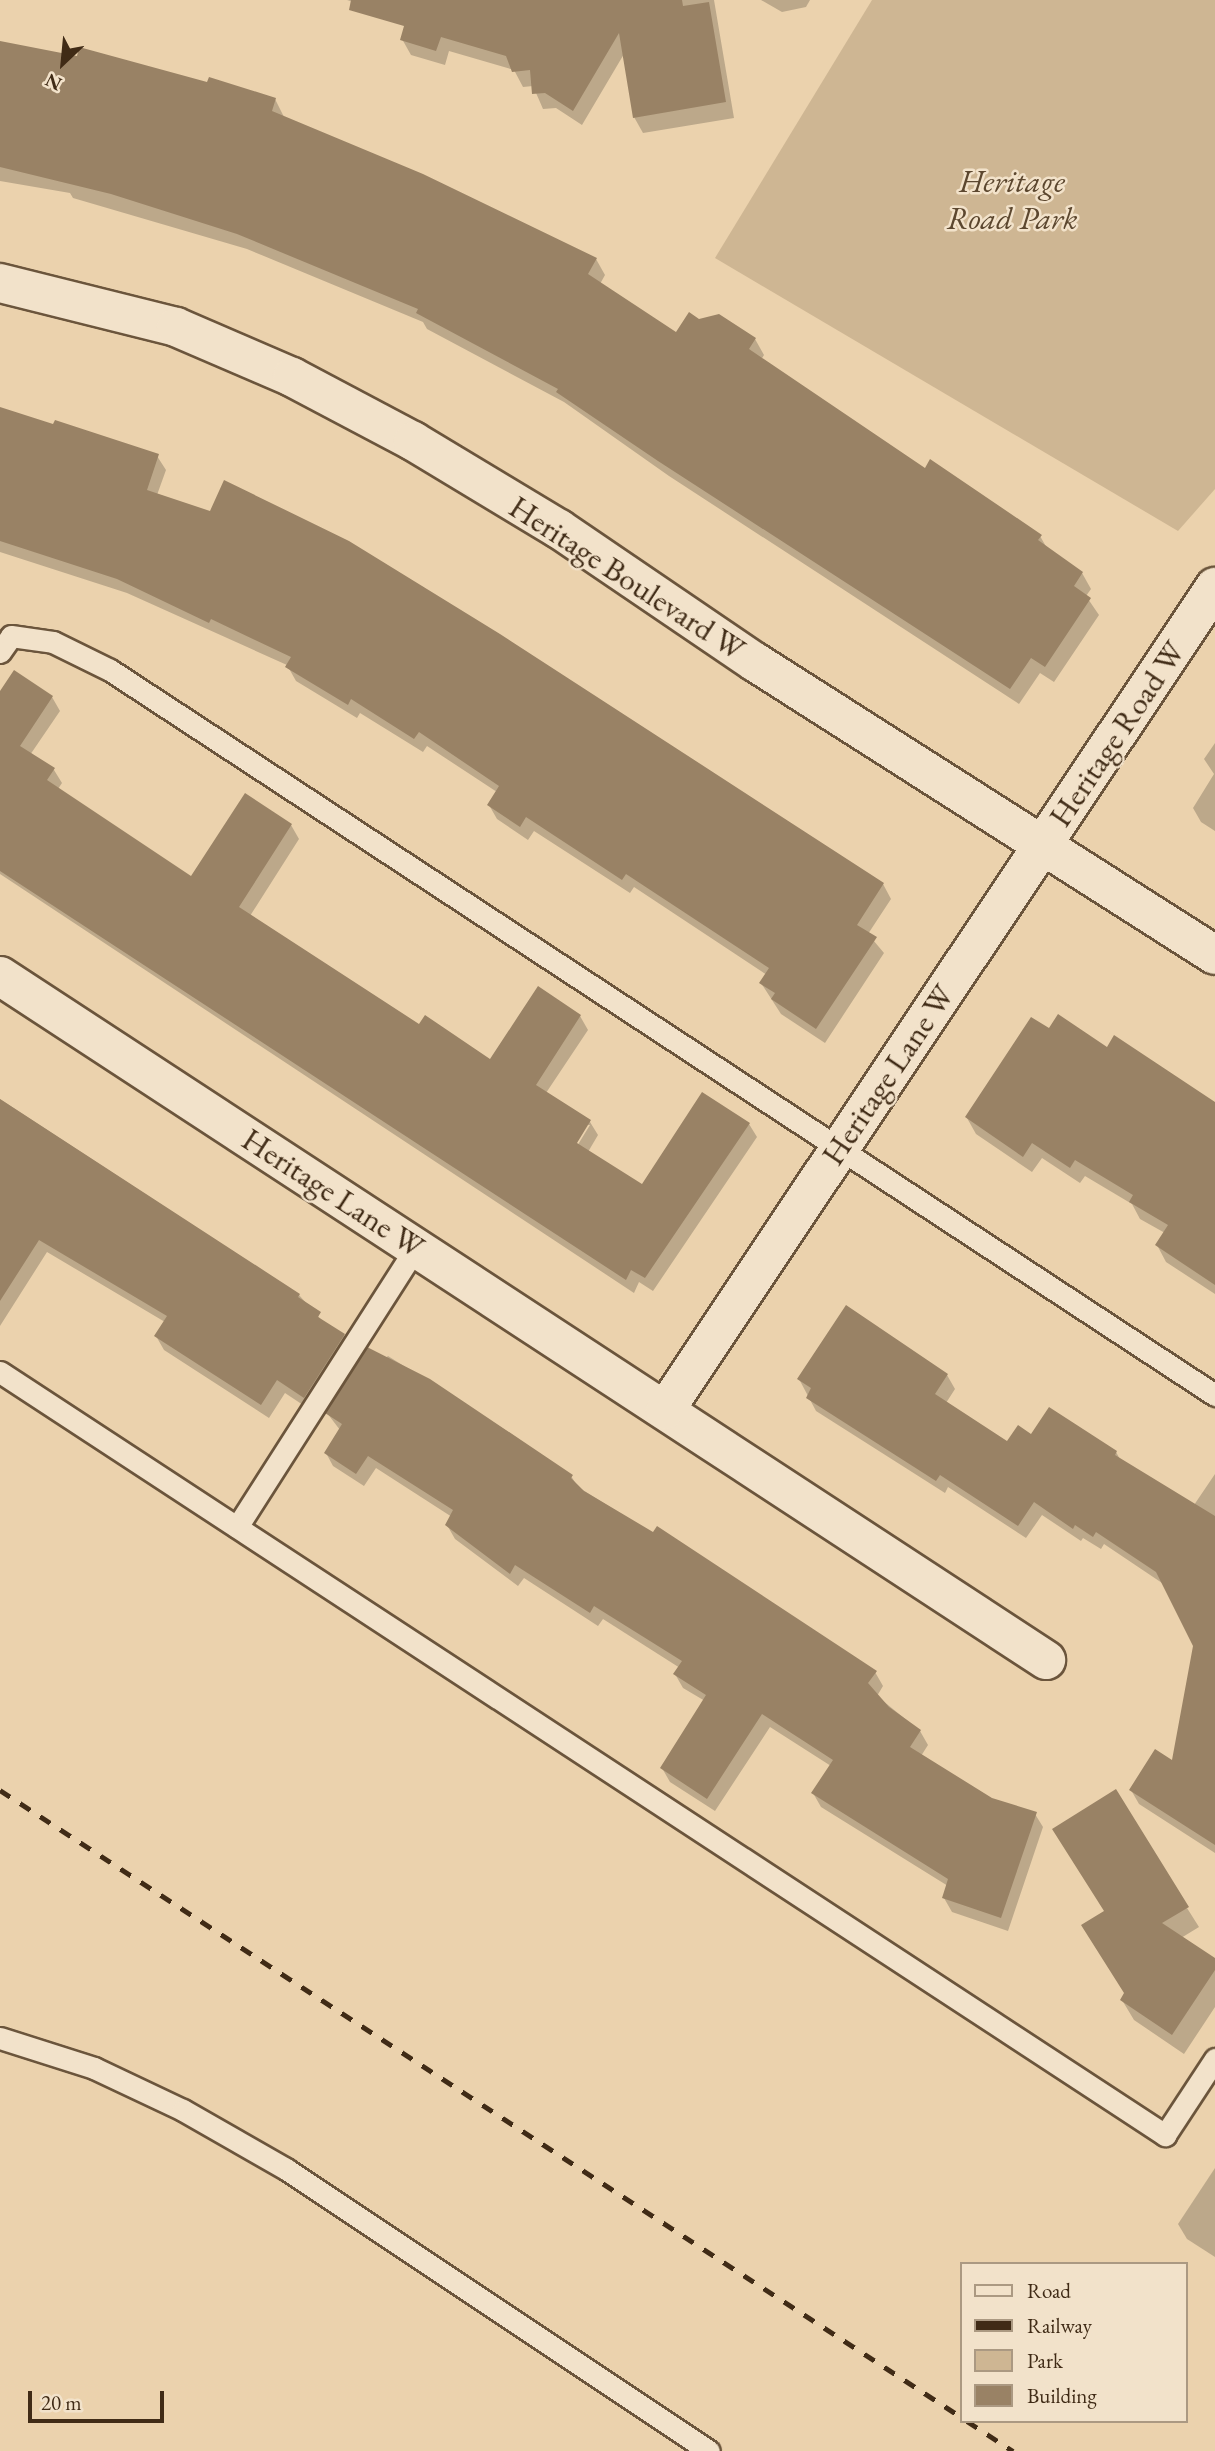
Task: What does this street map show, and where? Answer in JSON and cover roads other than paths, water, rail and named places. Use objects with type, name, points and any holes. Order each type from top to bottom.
[{"type":"street","name":"Heritage Boulevard W","points":[[0,283],[176,327],[292,377],[413,441],[559,529],[755,662],[1215,955]]},
{"type":"street","name":"Heritage Road W","points":[[1042,846],[1215,587]]},
{"type":"street","name":"Heritage Lane W","points":[[665,1410],[1042,846]]},
{"type":"street","name":"Heritage Lane W","points":[[0,976],[1046,1660]]},
{"type":"lane","points":[[0,652],[11,636],[53,642],[110,670],[841,1146],[1215,1395]]},
{"type":"lane","points":[[237,1527],[416,1247]]},
{"type":"lane","points":[[0,1372],[1165,2135],[1215,2059]]},
{"type":"lane","points":[[0,2038],[94,2068],[183,2110],[274,2163],[709,2451]]},
{"type":"railway","points":[[0,1790],[960,2416]]},
{"type":"railway","points":[[970,2423],[1013,2451]]},
{"type":"park label","name":"Heritage Road Park","points":[[1012,200]]}]
